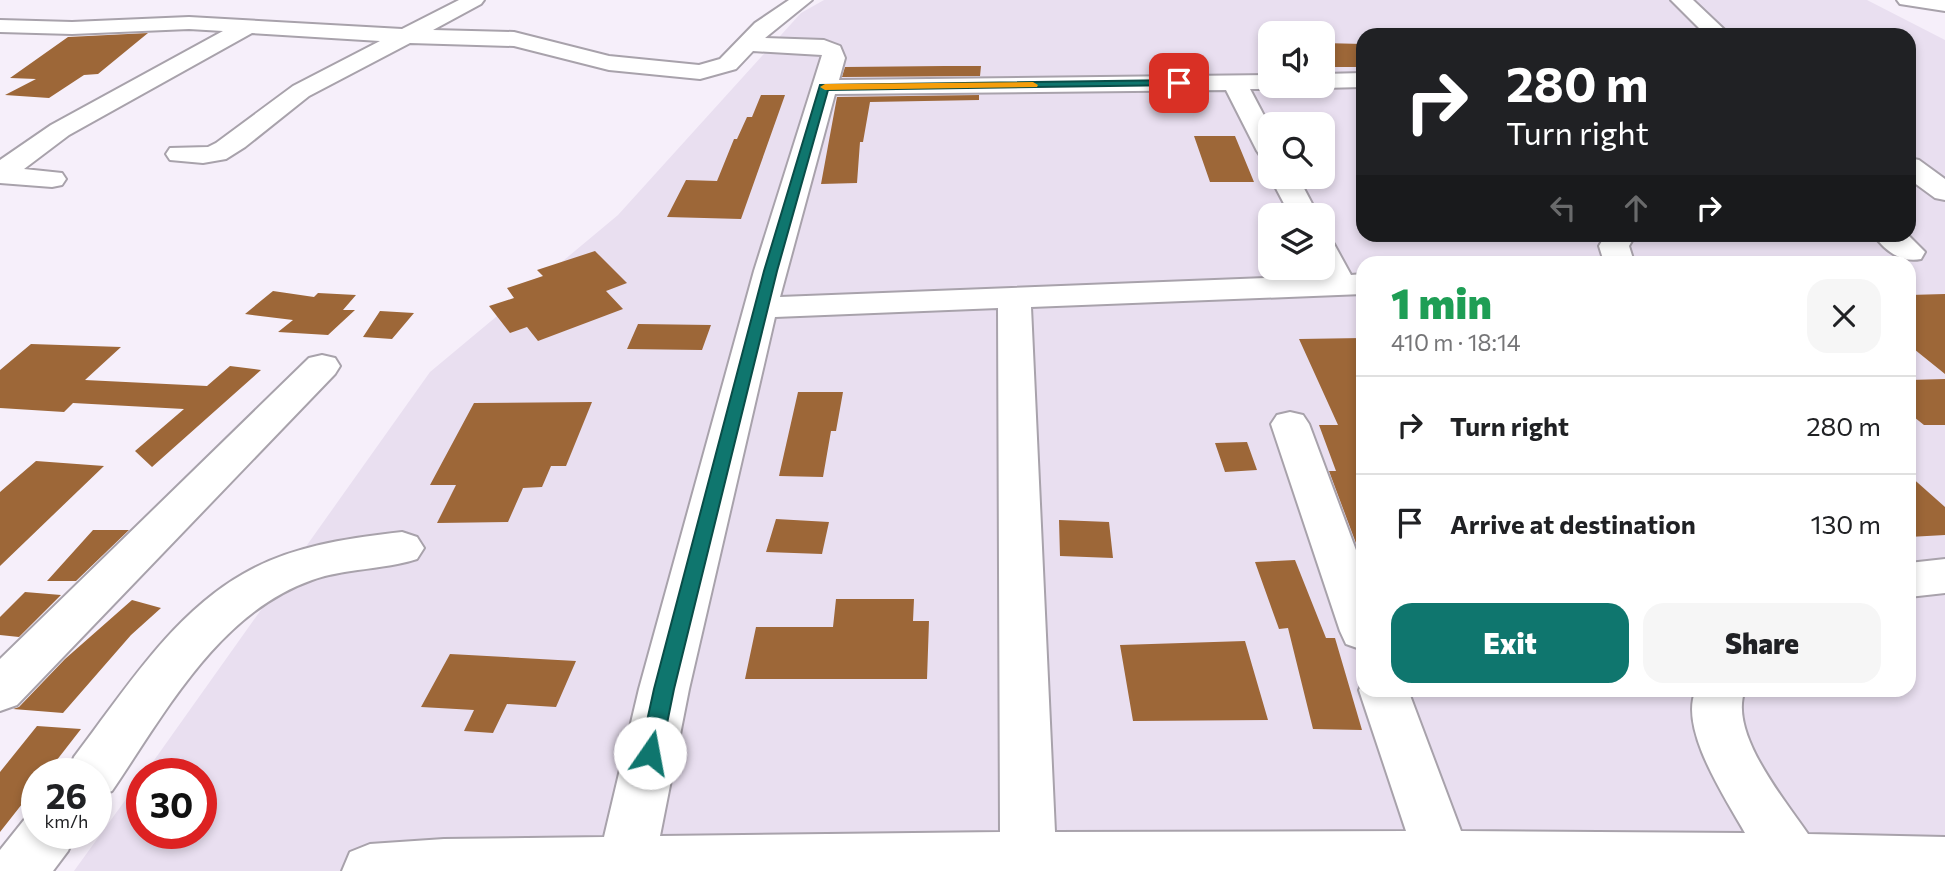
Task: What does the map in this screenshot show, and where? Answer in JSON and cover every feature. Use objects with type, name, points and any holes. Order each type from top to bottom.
[{"type":"street","points":[[179,154],[208,155],[226,148],[294,95],[474,0]]},
{"type":"street","points":[[0,26],[72,29],[189,23],[531,41],[589,58],[680,72],[716,70],[728,65],[773,18],[802,0]]},
{"type":"street","points":[[1681,0],[1711,28]]},
{"type":"street","points":[[1907,0],[1945,5]]},
{"type":"street","points":[[0,174],[60,130],[247,27]]},
{"type":"street","points":[[626,863],[664,689],[770,271],[834,58],[832,51],[824,47],[750,44]]},
{"type":"street","points":[[1335,81],[1356,80]]},
{"type":"street","points":[[1234,82],[1258,128]]},
{"type":"street","points":[[824,87],[1258,82]]},
{"type":"street","points":[[1916,171],[1945,192]]},
{"type":"street","points":[[0,174],[52,179]]},
{"type":"street","points":[[1335,265],[1352,284]]},
{"type":"street","points":[[762,308],[1352,284]]},
{"type":"street","points":[[993,863],[1014,298]]},
{"type":"street","points":[[0,690],[322,366]]},
{"type":"street","points":[[1290,424],[1356,611]]},
{"type":"street","points":[[105,758],[191,643],[257,586],[296,568],[330,558],[402,548]]},
{"type":"street","points":[[1916,579],[1945,576]]},
{"type":"street","points":[[1386,697],[1443,858]]},
{"type":"street","points":[[1717,697],[1716,717],[1731,756],[1796,866]]},
{"type":"street","points":[[19,871],[36,849]]},
{"type":"street","points":[[370,871],[626,863],[1191,865],[1443,858],[1796,866],[1945,864]]},
{"type":"shaded area","points":[[824,0],[1867,0],[1945,40],[1945,871],[74,871],[90,849],[112,849],[112,818],[126,799],[126,849],[217,849],[217,758],[156,758],[430,372],[618,215],[801,13]]},
{"type":"building","points":[[148,33],[98,74],[84,75],[49,98],[5,95],[36,79],[10,78],[68,37]]},
{"type":"building","points":[[1335,43],[1356,44],[1356,67],[1335,67]]},
{"type":"building","points":[[981,66],[980,76],[842,77],[845,67]]},
{"type":"building","points":[[761,95],[785,95],[741,219],[667,217],[686,180],[717,181],[734,139],[737,139],[747,117],[752,117]]},
{"type":"building","points":[[979,95],[979,100],[870,102],[863,142],[860,142],[857,183],[821,184],[837,97]]},
{"type":"building","points":[[1194,136],[1235,136],[1254,182],[1210,182]]},
{"type":"building","points":[[595,251],[627,283],[606,291],[623,309],[538,341],[527,327],[510,333],[489,306],[514,298],[507,288],[543,276],[537,270]]},
{"type":"building","points":[[273,291],[314,297],[318,293],[356,295],[343,310],[355,310],[328,335],[278,332],[293,320],[245,314]]},
{"type":"building","points":[[1945,294],[1945,374],[1916,351],[1916,295]]},
{"type":"building","points":[[380,311],[414,313],[392,339],[363,337]]},
{"type":"building","points":[[638,324],[711,325],[702,350],[627,349]]},
{"type":"building","points":[[1356,338],[1356,543],[1329,471],[1336,471],[1319,425],[1338,425],[1299,339]]},
{"type":"building","points":[[31,344],[121,347],[85,380],[207,386],[230,366],[261,370],[152,467],[135,451],[184,409],[73,403],[64,412],[0,408],[0,370]]},
{"type":"building","points":[[1945,379],[1945,425],[1924,425],[1916,419],[1916,380]]},
{"type":"building","points":[[798,392],[843,392],[836,431],[831,431],[823,477],[779,476]]},
{"type":"building","points":[[592,402],[566,466],[551,466],[542,487],[523,488],[508,522],[437,523],[456,485],[430,485],[474,403]]},
{"type":"building","points":[[1247,442],[1257,470],[1225,472],[1215,443]]},
{"type":"building","points":[[36,461],[104,466],[0,566],[0,492]]},
{"type":"building","points":[[1916,481],[1945,507],[1945,535],[1916,537]]},
{"type":"building","points":[[776,519],[829,522],[822,554],[766,552]]},
{"type":"building","points":[[1059,520],[1109,522],[1113,558],[1060,556]]},
{"type":"building","points":[[93,530],[129,530],[76,581],[47,581]]},
{"type":"building","points":[[1295,560],[1326,638],[1335,638],[1362,730],[1313,729],[1288,628],[1279,629],[1255,562]]},
{"type":"building","points":[[25,592],[61,595],[19,637],[0,635],[0,617]]},
{"type":"building","points":[[836,599],[914,599],[913,621],[929,621],[927,679],[745,679],[756,627],[833,627]]},
{"type":"building","points":[[132,600],[161,608],[131,635],[63,713],[13,709],[19,707],[65,659]]},
{"type":"building","points":[[1245,641],[1268,720],[1133,721],[1120,645]]},
{"type":"building","points":[[450,654],[576,661],[556,707],[507,704],[493,733],[464,731],[474,710],[421,707]]},
{"type":"building","points":[[37,726],[81,729],[58,758],[21,758],[21,805],[0,832],[0,772]]},
{"type":"slow traffic","points":[[825,87],[1033,85]]},
{"type":"route","points":[[650,753],[770,271],[824,87],[1179,83]]}]
